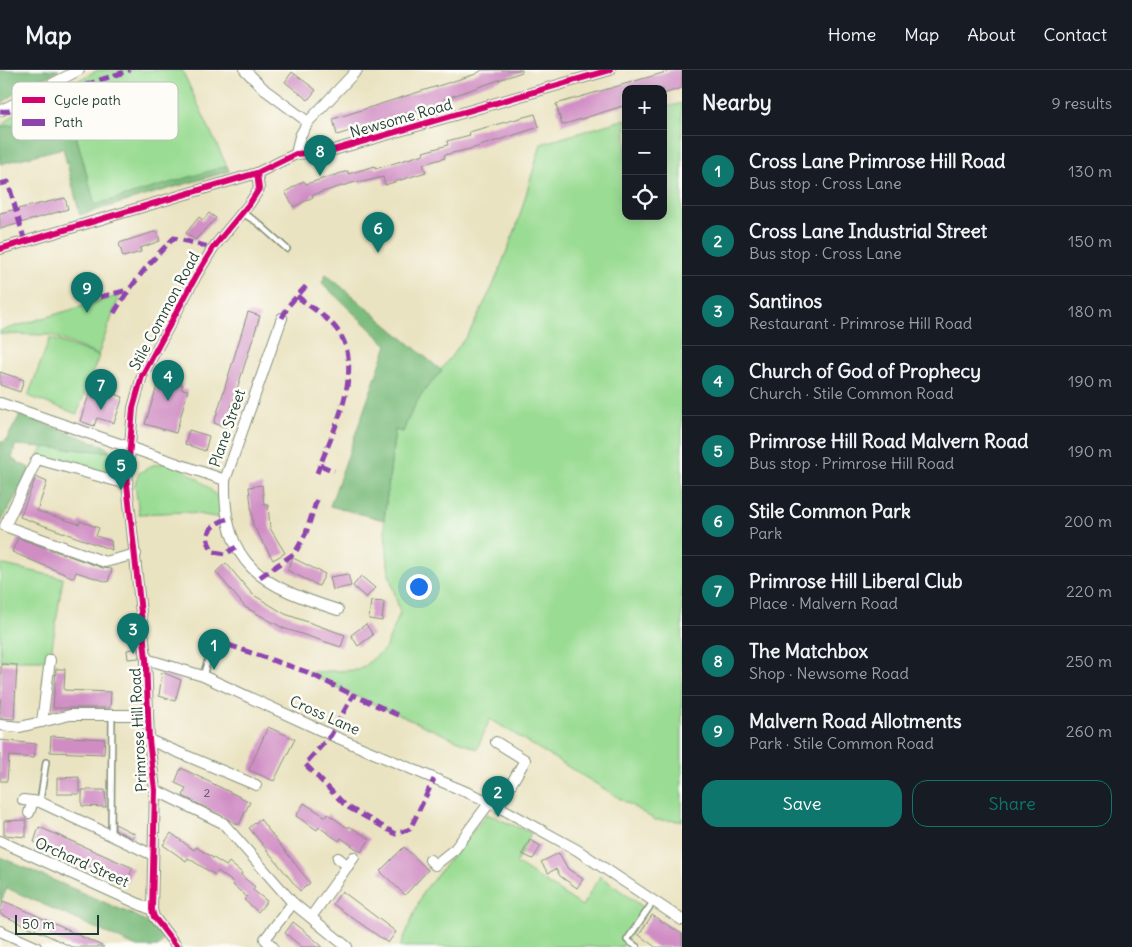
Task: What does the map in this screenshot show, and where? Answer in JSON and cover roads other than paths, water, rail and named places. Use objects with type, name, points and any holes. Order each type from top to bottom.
[{"type":"street","points":[[56,82],[79,70]]},
{"type":"street","points":[[245,70],[264,90],[308,122]]},
{"type":"street","points":[[296,154],[300,136],[308,122],[357,70]]},
{"type":"street","name":"Newsome Road","points":[[0,248],[258,173],[296,154],[330,151],[610,70]]},
{"type":"street","points":[[0,111],[12,105]]},
{"type":"street","name":"Stile Common Road","points":[[128,446],[132,408],[142,376],[213,248],[259,189],[258,173]]},
{"type":"street","name":"Plane Street","points":[[0,403],[225,480],[282,318]]},
{"type":"street","name":"Primrose Hill Road","points":[[128,446],[127,484],[146,659],[149,740],[155,790],[152,910]]},
{"type":"street","points":[[127,484],[37,459],[5,526],[105,562],[136,554]]},
{"type":"street","points":[[225,480],[224,507],[236,547],[260,576],[294,596],[338,610]]},
{"type":"street","name":"Cross Lane","points":[[146,659],[203,676],[331,735],[494,804],[577,850],[682,920]]},
{"type":"street","points":[[42,722],[50,660]]},
{"type":"street","points":[[0,725],[20,727],[70,715],[148,715]]},
{"type":"street","points":[[149,740],[256,785]]},
{"type":"street","points":[[430,860],[436,865],[455,849],[494,804],[525,760],[496,742]]},
{"type":"street","points":[[155,790],[223,823],[292,903],[347,947]]},
{"type":"street","points":[[29,813],[32,801],[153,856]]},
{"type":"street","name":"Orchard Street","points":[[0,841],[152,910]]},
{"type":"street","points":[[311,918],[351,862],[338,858]]},
{"type":"street","points":[[273,947],[265,939],[292,903]]},
{"type":"street","points":[[152,910],[154,917],[177,947]]},
{"type":"street","points":[[0,931],[36,947]]},
{"type":"lane","points":[[242,213],[258,222],[287,249]]},
{"type":"lane","points":[[203,676],[214,640]]},
{"type":"lane","points":[[111,836],[112,714]]},
{"type":"lane","points":[[32,801],[46,762]]},
{"type":"lane","points":[[637,947],[627,940],[653,902]]},
{"type":"place","name":"The Matchbox","points":[[320,176]]},
{"type":"place","name":"Stile Common Park","points":[[378,253]]},
{"type":"place","name":"Malvern Road Allotments","points":[[87,313]]},
{"type":"place","name":"Church of God of Prophecy","points":[[168,401]]},
{"type":"place","name":"Primrose Hill Liberal Club","points":[[101,410]]},
{"type":"place","name":"Primrose Hill Road Malvern Road","points":[[121,490]]},
{"type":"place","name":"Santinos","points":[[133,654]]},
{"type":"place","name":"Cross Lane Primrose Hill Road","points":[[214,670]]},
{"type":"place","name":"Cross Lane Industrial Street","points":[[498,817]]}]
